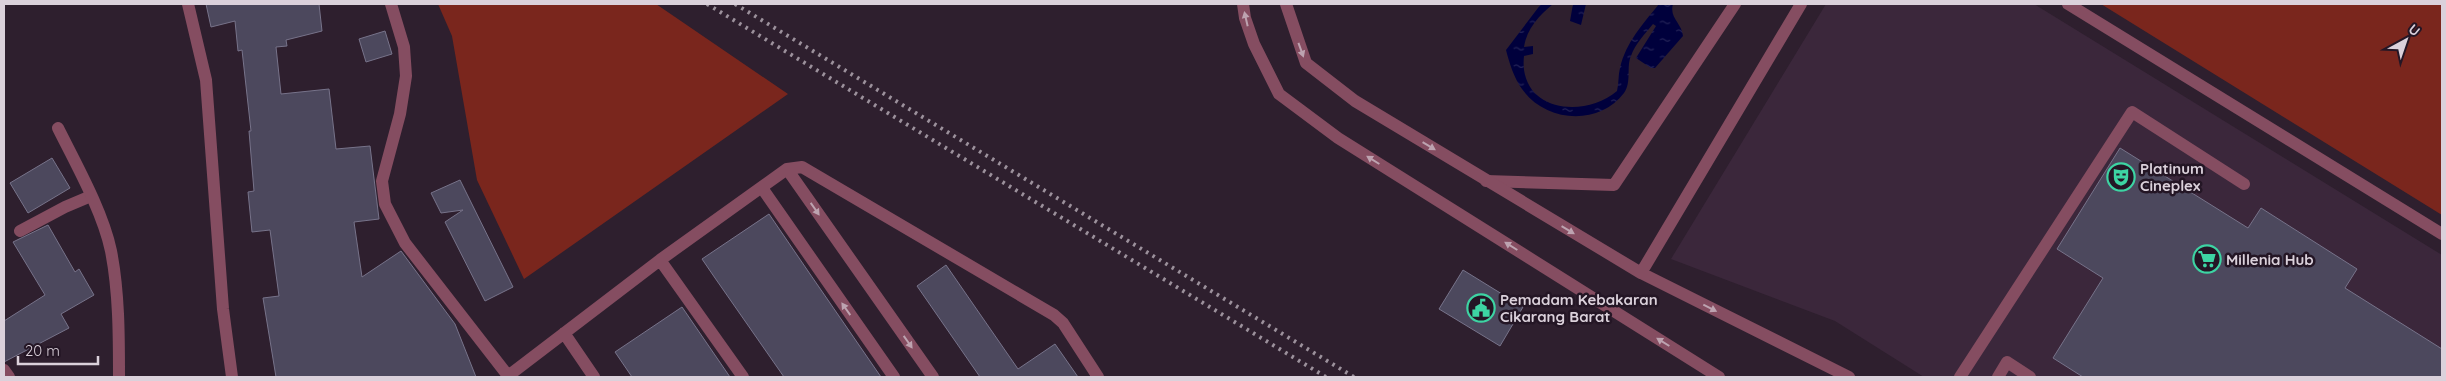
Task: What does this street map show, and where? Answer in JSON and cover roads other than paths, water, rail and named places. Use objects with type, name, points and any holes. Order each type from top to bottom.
[{"type":"street","points":[[188,4],[206,80],[223,309],[232,377]]},
{"type":"street","points":[[391,4],[404,47],[406,76],[400,114],[382,181],[385,204],[405,243],[508,377],[660,260],[787,169],[802,167],[1054,315],[1063,323],[1098,377]]},
{"type":"street","points":[[1243,4],[1245,18],[1254,44],[1279,94],[1338,138],[1719,377]]},
{"type":"street","points":[[1286,4],[1306,63],[1355,101],[1641,273],[1849,377]]},
{"type":"street","points":[[1486,180],[1614,185],[1735,4]]},
{"type":"street","points":[[1641,273],[1801,4]]},
{"type":"street","points":[[2068,4],[2442,234]]},
{"type":"street","points":[[1960,377],[2132,112],[2244,184]]},
{"type":"street","points":[[58,128],[91,196],[111,251],[119,327],[118,377]]},
{"type":"street","points":[[787,169],[933,377]]},
{"type":"street","points":[[762,188],[894,377]]},
{"type":"street","points":[[20,231],[65,207],[91,196]]},
{"type":"street","points":[[660,260],[743,377]]},
{"type":"street","points":[[564,333],[594,377]]},
{"type":"street","points":[[1998,377],[2007,362],[2030,377]]},
{"type":"street","points":[[4,370],[9,377]]},
{"type":"water","points":[[1541,4],[1553,4],[1538,18],[1528,34],[1524,47],[1533,46],[1533,54],[1524,56],[1525,74],[1531,88],[1542,98],[1555,105],[1571,107],[1587,105],[1603,100],[1617,91],[1619,71],[1626,50],[1659,4],[1673,4],[1674,17],[1683,36],[1655,68],[1651,68],[1636,58],[1656,26],[1653,24],[1640,39],[1633,52],[1629,65],[1626,89],[1613,104],[1601,111],[1587,115],[1558,114],[1545,109],[1532,100],[1522,89],[1514,75],[1506,50]]},
{"type":"water","points":[[1573,4],[1586,4],[1581,25],[1570,21]]},
{"type":"railway","points":[[707,4],[1326,377]]},
{"type":"railway","points":[[735,4],[1354,377]]},
{"type":"place","name":"Platinum Cineplex","points":[[2121,177]]},
{"type":"place","name":"Millenia Hub","points":[[2207,259]]},
{"type":"place","name":"Pemadam Kebakaran Cikarang Barat","points":[[1481,308]]}]
